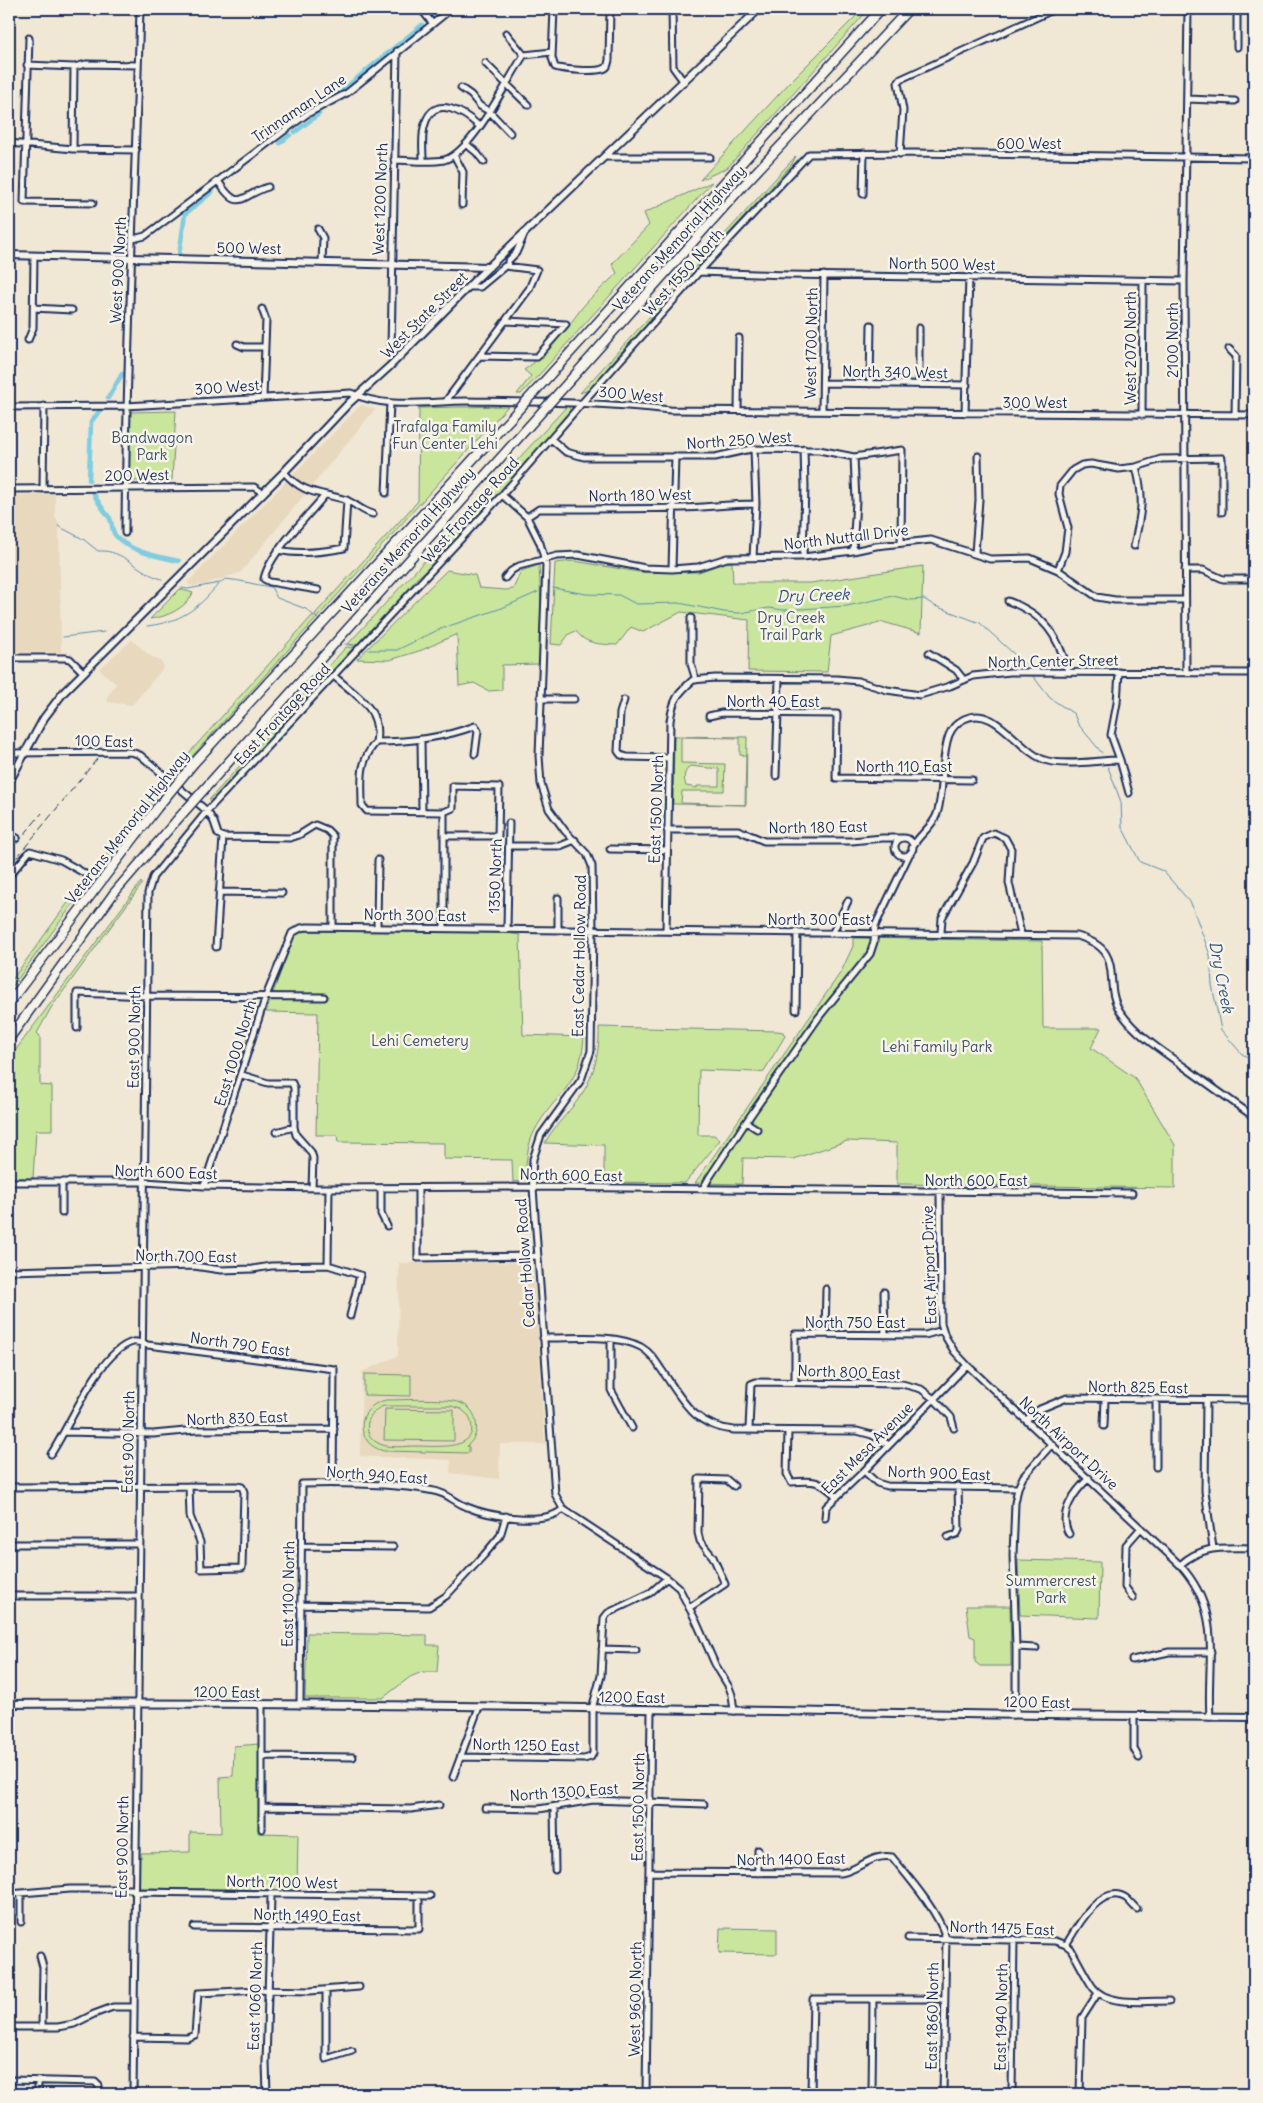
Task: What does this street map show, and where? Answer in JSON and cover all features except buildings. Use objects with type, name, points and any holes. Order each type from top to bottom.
[{"type":"highway","name":"Veterans Memorial Highway","points":[[9,1003],[157,808],[194,763],[549,376],[881,9]]},
{"type":"highway","name":"Veterans Memorial Highway","points":[[9,1039],[114,893],[176,820],[742,187],[909,9]]},
{"type":"main road","name":"West State Street","points":[[9,782],[53,704],[83,672],[468,287],[759,9]]},
{"type":"main road","name":"500 West","points":[[9,255],[489,267]]},
{"type":"main road","name":"1200 East","points":[[9,1704],[137,1702],[651,1711],[1254,1717]]},
{"type":"street","name":"West 900 North","points":[[125,533],[126,406],[140,9]]},
{"type":"street","points":[[421,9],[432,23]]},
{"type":"street","name":"Trinnaman Lane","points":[[133,239],[144,236],[300,120],[347,93],[451,9]]},
{"type":"street","points":[[554,9],[552,52],[555,67],[595,70],[604,69],[609,60],[610,9]]},
{"type":"street","points":[[672,9],[672,68],[684,82]]},
{"type":"street","points":[[900,154],[902,110],[898,83],[926,68],[1056,9]]},
{"type":"street","points":[[1188,9],[1200,9]]},
{"type":"street","name":"2100 North","points":[[1186,672],[1184,600],[1184,281],[1188,9]]},
{"type":"street","points":[[1237,9],[1237,47]]},
{"type":"street","points":[[506,33],[524,55]]},
{"type":"street","points":[[29,38],[24,202],[93,203]]},
{"type":"street","name":"West 1200 North","points":[[391,348],[391,264],[397,51]]},
{"type":"street","points":[[524,55],[552,52]]},
{"type":"street","points":[[394,160],[436,161],[454,155],[466,144],[479,126],[524,55]]},
{"type":"street","points":[[485,63],[528,105]]},
{"type":"street","points":[[27,65],[74,67],[86,64],[138,65]]},
{"type":"street","points":[[73,149],[74,67]]},
{"type":"street","points":[[461,88],[470,94],[480,106],[489,111],[510,133]]},
{"type":"street","points":[[1188,99],[1235,100]]},
{"type":"street","points":[[423,160],[423,132],[428,118],[439,109],[451,108],[465,114],[479,126]]},
{"type":"street","points":[[9,143],[73,149],[136,150]]},
{"type":"street","points":[[466,144],[484,162]]},
{"type":"street","name":"600 West","points":[[804,158],[809,154],[820,153],[1254,158]]},
{"type":"street","points":[[863,194],[864,154]]},
{"type":"street","points":[[454,155],[463,172],[462,205]]},
{"type":"street","points":[[605,157],[710,157]]},
{"type":"street","name":"West 1550 North","points":[[582,403],[804,158]]},
{"type":"street","points":[[218,181],[235,200],[242,200],[257,190],[268,187]]},
{"type":"street","points":[[318,230],[323,238],[322,263]]},
{"type":"street","points":[[508,265],[508,261],[516,253],[525,232]]},
{"type":"street","points":[[28,340],[33,328],[34,256]]},
{"type":"street","points":[[446,401],[529,289],[537,270],[508,265],[497,271],[480,286],[468,287]]},
{"type":"street","name":"North 500 West","points":[[700,272],[824,276],[1184,281]]},
{"type":"street","name":"West 1700 North","points":[[822,412],[824,276]]},
{"type":"street","points":[[965,414],[969,277]]},
{"type":"street","name":"West 2070 North","points":[[1142,415],[1143,280]]},
{"type":"street","points":[[33,308],[72,310]]},
{"type":"street","points":[[262,309],[266,320],[263,397]]},
{"type":"street","points":[[480,356],[536,357],[566,324],[506,321]]},
{"type":"street","points":[[870,384],[871,325]]},
{"type":"street","points":[[919,328],[919,384]]},
{"type":"street","points":[[738,410],[739,338]]},
{"type":"street","points":[[237,344],[244,347],[265,347]]},
{"type":"street","points":[[1229,349],[1236,356],[1235,415]]},
{"type":"street","name":"North 340 West","points":[[823,383],[966,385]]},
{"type":"street","name":"300 West","points":[[9,407],[126,406],[351,393],[370,401],[390,404],[446,401],[582,403],[670,410],[1254,415]]},
{"type":"street","name":"West Frontage Road","points":[[375,633],[502,495],[582,403]]},
{"type":"street","points":[[386,493],[390,404]]},
{"type":"street","points":[[44,406],[44,489]]},
{"type":"street","name":"North 250 West","points":[[551,439],[566,452],[577,456],[715,457],[738,450],[804,449],[854,457],[902,450],[901,543]]},
{"type":"street","points":[[753,557],[756,504],[754,449]]},
{"type":"street","points":[[803,557],[806,487],[804,449]]},
{"type":"street","points":[[672,569],[675,456]]},
{"type":"street","points":[[975,552],[979,500],[978,456]]},
{"type":"street","points":[[853,551],[856,501],[854,457]]},
{"type":"street","points":[[1058,570],[1065,552],[1068,528],[1059,494],[1060,486],[1073,470],[1082,465],[1091,464],[1119,469],[1136,467],[1143,463],[1161,459],[1222,458],[1222,512]]},
{"type":"street","points":[[1134,546],[1142,503],[1142,488],[1136,467]]},
{"type":"street","points":[[284,472],[292,482],[308,491],[347,500],[368,513],[374,514]]},
{"type":"street","name":"200 West","points":[[9,489],[254,487],[263,493]]},
{"type":"street","points":[[502,495],[527,517]]},
{"type":"street","points":[[318,590],[270,582],[264,579],[265,573],[278,550],[325,496]]},
{"type":"street","points":[[278,550],[290,553],[320,552],[344,548],[347,500]]},
{"type":"street","name":"North 180 West","points":[[527,517],[539,509],[674,508],[724,504],[756,504]]},
{"type":"street","name":"East Cedar Hollow Road","points":[[527,517],[540,543],[547,575],[540,756],[541,784],[549,809],[565,831],[587,854],[592,866],[593,930],[591,1051],[577,1086],[541,1134],[533,1160],[532,1187]]},
{"type":"street","name":"North Nuttall Drive","points":[[506,578],[511,571],[519,566],[558,556],[578,555],[645,568],[672,569],[698,567],[727,558],[803,557],[931,540],[975,552],[990,559],[1030,558],[1058,570],[1097,597],[1115,600],[1184,600]]},
{"type":"street","points":[[1184,570],[1203,570],[1223,579],[1254,579]]},
{"type":"street","points":[[1008,601],[1024,607],[1050,628],[1061,646],[1068,671]]},
{"type":"street","points":[[691,618],[691,664],[696,680]]},
{"type":"street","name":"East Frontage Road","points":[[207,812],[375,633]]},
{"type":"street","points":[[929,653],[956,670],[964,680]]},
{"type":"street","points":[[9,658],[65,658],[83,672]]},
{"type":"street","name":"North Center Street","points":[[696,680],[779,679],[858,681],[887,690],[920,695],[950,686],[973,676],[996,673],[1068,671],[1254,673]]},
{"type":"street","points":[[1119,672],[1117,703],[1111,735],[1129,793]]},
{"type":"street","points":[[335,676],[364,702],[372,712],[377,723],[376,742],[368,751],[363,765],[362,805],[366,810],[444,812],[453,808],[454,786],[499,787],[498,836],[444,836]]},
{"type":"street","points":[[776,776],[779,679]]},
{"type":"street","name":"East 1500 North","points":[[666,931],[667,830],[673,704],[682,690],[693,680],[696,680]]},
{"type":"street","points":[[542,699],[574,700]]},
{"type":"street","points":[[624,700],[620,713],[618,751],[621,756],[627,758],[670,758]]},
{"type":"street","name":"North 40 East","points":[[708,716],[722,713],[837,714],[836,778]]},
{"type":"street","points":[[703,1189],[818,1017],[870,954],[874,942],[875,926],[900,872],[911,851],[936,817],[942,796],[949,734],[958,722],[968,716],[983,716],[994,720],[1039,758],[1049,762],[1120,760]]},
{"type":"street","points":[[376,742],[421,739],[457,733],[475,726],[478,731],[475,754]]},
{"type":"street","points":[[421,739],[422,811]]},
{"type":"street","name":"100 East","points":[[9,753],[131,752],[140,755],[207,812]]},
{"type":"street","name":"North 110 East","points":[[836,778],[944,778],[972,780]]},
{"type":"street","points":[[207,812],[214,822],[218,834],[223,837],[279,839],[299,836],[315,825],[327,830],[333,836],[334,841],[333,926]]},
{"type":"street","name":"East 900 North","points":[[133,2094],[134,1891],[148,893],[153,877],[207,812]]},
{"type":"street","points":[[444,812],[444,928]]},
{"type":"street","name":"1350 North","points":[[506,929],[509,823]]},
{"type":"street","name":"North 180 East","points":[[667,830],[738,830],[764,841],[852,841],[882,838],[914,838],[925,832]]},
{"type":"street","points":[[941,933],[942,918],[973,863],[983,838],[994,833],[1005,838],[1011,849],[1009,883],[1021,934]]},
{"type":"street","points":[[9,834],[17,838]]},
{"type":"street","points":[[216,948],[223,837]]},
{"type":"street","name":"North 180 East","points":[[882,838],[890,843],[896,851]]},
{"type":"street","points":[[900,872],[900,858],[896,851],[896,843],[904,838],[912,843],[911,851]]},
{"type":"street","points":[[509,846],[560,846],[575,840]]},
{"type":"street","points":[[610,849],[667,850]]},
{"type":"street","points":[[9,876],[30,851],[61,860],[84,873]]},
{"type":"street","points":[[896,851],[903,856],[911,851]]},
{"type":"street","points":[[377,927],[378,860]]},
{"type":"street","points":[[219,892],[282,893]]},
{"type":"street","points":[[558,898],[558,929]]},
{"type":"street","points":[[833,932],[848,901]]},
{"type":"street","name":"North 300 East","points":[[296,930],[306,927],[333,926],[1070,935],[1097,943],[1106,954],[1110,966],[1116,1003],[1121,1013],[1137,1032],[1254,1117]]},
{"type":"street","name":"East 1000 North","points":[[204,1186],[266,996],[290,938],[296,930]]},
{"type":"street","points":[[796,1010],[797,932]]},
{"type":"street","points":[[77,1028],[77,993],[147,996],[324,997]]},
{"type":"street","points":[[242,1074],[268,1083],[292,1084],[294,1088],[294,1128],[296,1135],[307,1147],[313,1158],[312,1188]]},
{"type":"street","points":[[746,1122],[757,1129]]},
{"type":"street","points":[[276,1132],[294,1128]]},
{"type":"street","name":"North 600 East","points":[[9,1182],[145,1182],[204,1186],[312,1188],[532,1187],[1132,1193]]},
{"type":"street","points":[[62,1182],[62,1213]]},
{"type":"street","name":"Cedar Hollow Road","points":[[532,1187],[543,1338]]},
{"type":"street","points":[[328,1265],[329,1188]]},
{"type":"street","points":[[381,1188],[381,1214],[387,1226]]},
{"type":"street","points":[[418,1188],[418,1258],[537,1256]]},
{"type":"street","name":"East Airport Drive","points":[[940,1192],[940,1291],[945,1336]]},
{"type":"street","name":"North 700 East","points":[[9,1271],[194,1266],[221,1270],[253,1269],[271,1266],[328,1265],[360,1275],[350,1316]]},
{"type":"street","points":[[825,1334],[826,1289]]},
{"type":"street","points":[[884,1292],[885,1335]]},
{"type":"street","name":"North 750 East","points":[[795,1382],[796,1334],[925,1335],[943,1330]]},
{"type":"street","name":"North Airport Drive","points":[[945,1336],[954,1351],[967,1365],[1180,1565]]},
{"type":"street","points":[[734,1711],[729,1687],[715,1664],[679,1588],[667,1578],[563,1509],[556,1497],[543,1338],[611,1339],[634,1344],[655,1354],[695,1416],[721,1428],[857,1431],[872,1435],[889,1445]]},
{"type":"street","points":[[611,1339],[611,1390],[632,1428]]},
{"type":"street","name":"North 790 East","points":[[65,1432],[84,1393],[112,1355],[135,1341],[143,1344],[334,1369],[334,1429]]},
{"type":"street","name":"East Mesa Avenue","points":[[825,1518],[826,1508],[837,1496],[864,1471],[967,1365]]},
{"type":"street","name":"North 800 East","points":[[749,1430],[752,1382],[902,1384],[921,1389],[934,1399],[951,1417],[954,1428]]},
{"type":"street","name":"North 825 East","points":[[1026,1420],[1040,1409],[1067,1398],[1254,1400]]},
{"type":"street","points":[[1104,1426],[1105,1399]]},
{"type":"street","points":[[1156,1400],[1156,1467]]},
{"type":"street","points":[[1206,1400],[1205,1491],[1213,1548]]},
{"type":"street","points":[[333,1484],[334,1429]]},
{"type":"street","name":"North 830 East","points":[[65,1432],[166,1433],[196,1430],[334,1429]]},
{"type":"street","points":[[788,1430],[787,1474],[791,1482],[815,1481],[837,1496]]},
{"type":"street","points":[[51,1454],[65,1432]]},
{"type":"street","points":[[1016,1714],[1013,1555],[1015,1502],[1018,1488],[1027,1472],[1052,1444]]},
{"type":"street","name":"North 900 East","points":[[864,1471],[877,1483],[887,1486],[1018,1488]]},
{"type":"street","points":[[690,1608],[725,1584],[713,1557],[700,1541],[698,1534],[699,1478],[726,1480],[734,1486]]},
{"type":"street","points":[[1069,1534],[1066,1528],[1068,1508],[1078,1489],[1089,1478]]},
{"type":"street","name":"North 940 East","points":[[302,1484],[427,1490],[446,1493],[467,1507],[506,1516],[536,1518],[553,1516],[563,1509]]},
{"type":"street","name":"East 1100 North","points":[[300,1705],[302,1484]]},
{"type":"street","points":[[9,1487],[140,1485],[242,1487],[244,1492],[242,1568],[201,1568],[200,1542],[190,1516],[189,1486]]},
{"type":"street","points":[[948,1537],[957,1534],[959,1530],[958,1486]]},
{"type":"street","points":[[300,1605],[429,1607],[452,1591],[490,1548],[500,1536],[506,1516]]},
{"type":"street","points":[[1133,1598],[1125,1587],[1126,1545],[1141,1528]]},
{"type":"street","points":[[9,1544],[139,1544]]},
{"type":"street","points":[[301,1546],[393,1547]]},
{"type":"street","points":[[1210,1716],[1210,1625],[1205,1604],[1193,1581],[1180,1565],[1194,1554],[1213,1548],[1254,1548]]},
{"type":"street","points":[[592,1709],[594,1697],[601,1679],[602,1623],[608,1613],[650,1593],[667,1578]]},
{"type":"street","points":[[9,1596],[138,1596]]},
{"type":"street","points":[[1016,1647],[1036,1648]]},
{"type":"street","points":[[602,1649],[636,1650]]},
{"type":"street","points":[[1132,1660],[1169,1652],[1211,1652]]},
{"type":"street","points":[[262,1705],[262,1829]]},
{"type":"street","points":[[453,1776],[462,1757],[478,1707]]},
{"type":"street","name":"North 1250 East","points":[[462,1757],[590,1758],[593,1753],[592,1709]]},
{"type":"street","name":"East 1500 North","points":[[649,1904],[651,1711]]},
{"type":"street","points":[[1134,1716],[1134,1749],[1139,1758]]},
{"type":"street","points":[[262,1756],[353,1757]]},
{"type":"street","name":"North 1300 East","points":[[485,1808],[539,1809],[592,1800],[704,1804]]},
{"type":"street","points":[[262,1806],[411,1809],[438,1805]]},
{"type":"street","points":[[554,1807],[556,1870]]},
{"type":"street","points":[[758,1850],[758,1873]]},
{"type":"street","name":"North 1400 East","points":[[650,1872],[841,1873],[850,1872],[883,1855],[892,1857],[930,1907],[943,1928],[946,1938]]},
{"type":"street","points":[[9,1894],[70,1889],[134,1891]]},
{"type":"street","name":"North 7100 West","points":[[134,1891],[430,1896]]},
{"type":"street","points":[[21,1894],[21,1922]]},
{"type":"street","points":[[1066,1945],[1091,1907],[1098,1901],[1119,1895],[1126,1898],[1137,1909]]},
{"type":"street","name":"East 1060 North","points":[[267,2094],[270,1898]]},
{"type":"street","name":"North 1490 East","points":[[194,1927],[419,1929],[420,1901]]},
{"type":"street","name":"West 9600 North","points":[[646,2094],[649,1904]]},
{"type":"street","name":"North 1475 East","points":[[908,1938],[1055,1940],[1066,1945],[1077,1958],[1098,1993]]},
{"type":"street","name":"East 1860 North","points":[[942,2094],[946,1938]]},
{"type":"street","name":"East 1940 North","points":[[1012,2094],[1014,1939]]},
{"type":"street","points":[[40,1956],[44,1967],[42,2027]]},
{"type":"street","points":[[133,2037],[187,2038],[195,2035],[198,1993],[326,1990],[359,1987]]},
{"type":"street","points":[[326,1990],[326,2059],[352,2051]]},
{"type":"street","points":[[1080,2094],[1082,2018],[1098,1993],[1103,1997],[1114,2000],[1169,2001]]},
{"type":"street","points":[[811,2094],[813,1999],[944,1999]]},
{"type":"street","points":[[872,1999],[872,2094]]},
{"type":"street","points":[[9,2027],[58,2027],[74,2024],[113,2007],[134,2007]]},
{"type":"street","points":[[10,2080],[98,2083],[99,2094]]},
{"type":"street","points":[[38,2081],[38,2094]]},
{"type":"shaded area","points":[[361,405],[375,409],[241,572],[206,584],[192,586],[187,583]]},
{"type":"shaded area","points":[[55,494],[55,516],[59,523],[61,652],[9,653],[9,495]]},
{"type":"shaded area","points":[[132,640],[149,655],[160,661],[163,664],[163,668],[132,705],[108,702],[107,697],[116,684],[99,669]]},
{"type":"shaded area","points":[[533,1262],[545,1444],[500,1444],[499,1479],[450,1473],[451,1460],[360,1456],[362,1372],[398,1356],[399,1263]]},
{"type":"green space","points":[[863,9],[869,9],[727,168],[700,180],[791,81]]},
{"type":"green space","points":[[796,156],[792,164],[589,390],[580,393]]},
{"type":"green space","points":[[712,182],[538,376],[521,394],[517,394],[531,376],[524,370],[548,349],[585,304],[617,273],[612,264],[649,225],[644,213]]},
{"type":"green space","points":[[568,405],[571,412],[440,558],[416,579],[404,595],[356,645],[348,644]]},
{"type":"green space","name":"Trafalga Family Fun Center Lehi","points":[[508,406],[176,774],[173,771],[312,616],[316,616],[315,614],[418,501],[419,408]]},
{"type":"green space","name":"Bandwagon Park","points":[[176,411],[172,480],[129,481],[130,412]]},
{"type":"green space","name":"Dry Creek Trail Park","points":[[574,561],[639,572],[699,572],[732,562],[733,583],[811,583],[923,566],[921,633],[883,622],[831,636],[827,672],[748,671],[749,620],[681,612],[643,632],[631,627],[617,645],[599,644],[589,641],[580,636],[576,631],[569,634],[561,645],[551,644],[555,563]]},
{"type":"green space","points":[[539,565],[541,604],[539,664],[502,665],[502,690],[489,691],[474,683],[459,686],[457,634],[422,650],[390,660],[357,659],[447,570],[475,575],[479,588],[506,590],[513,589],[521,571]]},
{"type":"green space","points":[[180,589],[193,593],[186,603],[169,614],[150,619]]},
{"type":"green space","points":[[346,647],[353,648],[214,799],[209,800]]},
{"type":"green space","points":[[674,736],[747,737],[746,805],[746,756],[740,755],[740,738],[681,737],[681,763],[725,764],[724,791],[682,791],[681,803],[744,805],[673,804]],"holes":[[[690,766],[719,769],[719,786],[697,786],[697,788],[686,786],[685,775],[686,770]]]},
{"type":"green space","points":[[165,779],[169,782],[98,870],[9,991],[9,984],[64,908]]},
{"type":"green space","points":[[141,882],[142,884],[51,1008],[37,1033],[40,1036],[40,1085],[52,1086],[52,1130],[36,1130],[33,1178],[9,1178],[9,1059]]},
{"type":"green space","name":"Lehi Cemetery","points":[[299,932],[507,933],[520,935],[523,1035],[584,1037],[578,1068],[531,1138],[524,1181],[513,1182],[512,1160],[444,1159],[444,1143],[338,1142],[337,1135],[316,1135],[318,1013],[266,1012],[294,936]]},
{"type":"green space","name":"Lehi Family Park","points":[[853,938],[1042,941],[1043,1028],[1101,1028],[1091,1048],[1135,1078],[1175,1145],[1175,1188],[897,1184],[897,1143],[847,1141],[793,1159],[743,1158],[742,1184],[695,1183],[841,972],[853,946]]},
{"type":"green space","points":[[599,1027],[777,1031],[783,1032],[785,1036],[764,1071],[699,1070],[698,1135],[714,1135],[720,1140],[685,1183],[604,1182],[604,1145],[545,1143],[580,1097],[590,1079],[598,1048]]},
{"type":"green space","points":[[364,1374],[411,1375],[411,1396],[364,1395]]},
{"type":"green space","points":[[426,1399],[448,1400],[466,1405],[473,1414],[476,1426],[475,1435],[467,1446],[469,1447],[469,1453],[384,1451],[374,1447],[367,1441],[362,1425],[368,1410],[386,1400]],"holes":[[[384,1406],[451,1406],[461,1409],[469,1416],[472,1428],[470,1436],[456,1444],[446,1446],[387,1446],[378,1443],[369,1434],[368,1423],[370,1418],[373,1413]]]},
{"type":"green space","points":[[385,1409],[454,1410],[454,1441],[384,1440]]},
{"type":"green space","name":"Summercrest Park","points":[[1018,1560],[1100,1562],[1099,1618],[1020,1615]]},
{"type":"green space","points":[[966,1606],[1010,1606],[1011,1666],[980,1666],[975,1662],[975,1638],[970,1636]]},
{"type":"green space","points":[[307,1633],[427,1635],[427,1645],[439,1645],[437,1672],[422,1672],[410,1677],[383,1698],[305,1698]]},
{"type":"green space","points":[[259,1744],[258,1833],[298,1834],[297,1890],[139,1888],[139,1858],[141,1858],[141,1853],[190,1852],[190,1832],[221,1833],[220,1777],[233,1776],[234,1746]]},
{"type":"green space","points":[[720,1928],[777,1929],[777,1954],[719,1953]]},
{"type":"waterway","points":[[334,97],[422,25]]},
{"type":"waterway","points":[[295,132],[319,114]]},
{"type":"waterway","points":[[280,143],[290,135]]},
{"type":"waterway","points":[[179,255],[185,214],[212,192]]},
{"type":"waterway","points":[[108,398],[122,374]]},
{"type":"waterway","points":[[89,480],[91,422],[101,409]]},
{"type":"waterway","points":[[94,494],[110,519],[115,535],[120,541],[144,553],[179,561]]},
{"type":"waterway","points":[[58,526],[83,539],[98,551],[107,551],[123,557],[153,576],[162,579]]},
{"type":"waterway","name":"Dry Creek","points":[[147,626],[171,621],[193,610],[225,579],[271,587],[277,598],[306,609],[318,619]]},
{"type":"waterway","points":[[182,588],[188,589],[219,583]]},
{"type":"waterway","name":"Dry Creek","points":[[553,588],[586,594],[619,595],[636,604],[679,603],[724,612],[740,613],[769,608],[784,610],[847,606],[893,596],[910,600],[924,599],[935,606],[980,623],[1026,665]]},
{"type":"waterway","name":"Dry Creek","points":[[369,650],[397,650],[440,629],[502,608],[538,592]]},
{"type":"waterway","name":"Dry Creek","points":[[63,637],[104,632]]},
{"type":"waterway","name":"Dry Creek","points":[[345,644],[356,647]]},
{"type":"waterway","name":"Dry Creek","points":[[1032,675],[1050,698],[1074,714],[1078,724],[1102,753]]},
{"type":"waterway","name":"Dry Creek","points":[[1108,767],[1121,802],[1122,827],[1140,862],[1163,871],[1191,903],[1210,955],[1212,985],[1221,1030],[1242,1054],[1254,1060]]},
{"type":"railway","points":[[9,867],[97,759]]},
{"type":"railway","points":[[9,853],[42,813]]}]
